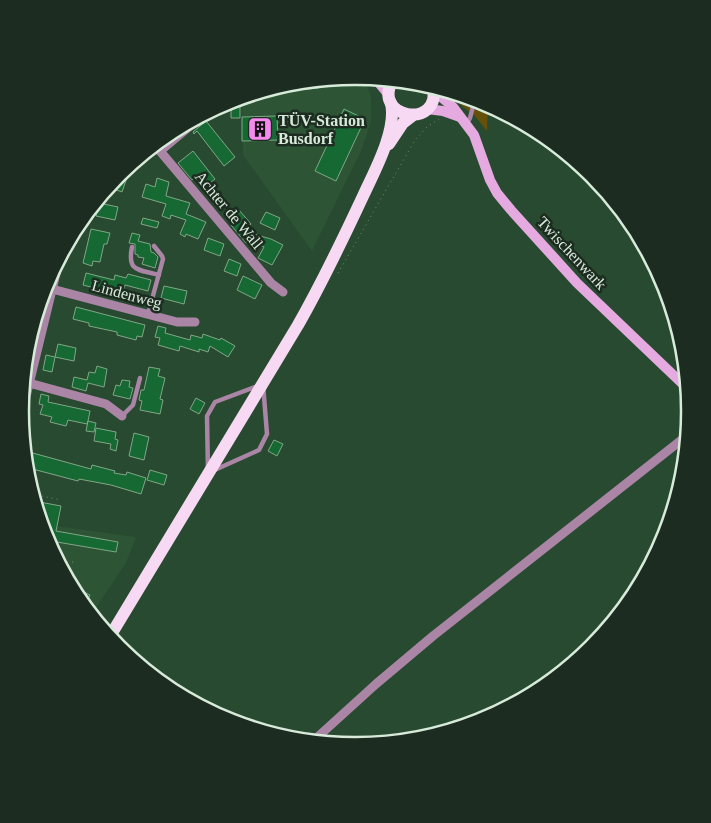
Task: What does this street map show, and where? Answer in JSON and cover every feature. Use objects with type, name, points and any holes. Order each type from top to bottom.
[{"type":"main road","points":[[113,631],[263,384],[324,279],[378,161],[392,120],[390,87]]},
{"type":"main road","points":[[378,161],[403,123],[412,116],[427,110],[432,102],[433,94]]},
{"type":"main road","points":[[390,99],[401,113],[412,116]]},
{"type":"street","points":[[380,85],[390,99]]},
{"type":"street","name":"Twischenwark","points":[[443,97],[466,119],[481,150],[490,180],[497,193],[511,210],[577,282],[681,382]]},
{"type":"street","points":[[427,110],[443,110],[466,119]]},
{"type":"street","name":"Achter de Wall","points":[[159,151],[271,283],[283,292]]},
{"type":"street","name":"Lindenweg","points":[[53,289],[177,322],[195,322]]},
{"type":"street","points":[[31,373],[50,295]]},
{"type":"street","points":[[30,382],[106,404],[122,416]]},
{"type":"street","points":[[319,736],[433,636],[681,440]]},
{"type":"lane","points":[[466,119],[472,106]]},
{"type":"lane","points":[[148,315],[162,256],[154,246]]},
{"type":"lane","points":[[132,247],[131,264],[135,268],[159,275]]},
{"type":"lane","points":[[122,416],[132,405],[140,378]]},
{"type":"lane","points":[[263,384],[267,434],[259,450],[208,473],[206,416],[215,402],[263,384]]},
{"type":"path","points":[[464,103],[462,111],[466,119]]},
{"type":"path","points":[[40,496],[61,500]]},
{"type":"path","points":[[65,562],[76,562]]},
{"type":"shaded area","points":[[334,85],[366,85],[371,98],[371,122],[361,151],[312,251],[243,155],[241,105],[292,91]]},
{"type":"shaded area","points":[[455,100],[488,113],[487,131],[475,116]]},
{"type":"shaded area","points":[[49,525],[136,537],[126,563],[95,609],[62,556]]},
{"type":"building","points":[[240,106],[240,118],[231,118],[231,110]]},
{"type":"building","points":[[344,109],[365,119],[336,181],[315,171]]},
{"type":"building","name":"TÜV-Station Busdorf","points":[[277,116],[278,140],[242,141],[242,117]]},
{"type":"building","points":[[206,121],[235,157],[224,166],[197,131],[194,134],[193,132]]},
{"type":"building","points":[[193,151],[215,179],[205,187],[196,177],[192,180],[178,163]]},
{"type":"building","points":[[127,177],[122,192],[116,190]]},
{"type":"building","points":[[157,178],[169,182],[166,196],[190,203],[186,214],[206,222],[198,239],[186,234],[185,237],[180,234],[186,220],[171,215],[170,219],[162,216],[166,204],[142,197],[146,184],[155,187]]},
{"type":"building","points":[[103,204],[118,207],[115,220],[96,216]]},
{"type":"building","points":[[239,210],[251,224],[243,231],[271,239],[283,245],[272,265],[258,258],[264,247],[249,241],[246,243],[231,225],[237,219],[234,215]]},
{"type":"building","points":[[266,212],[280,218],[275,230],[260,223]]},
{"type":"building","points":[[143,218],[159,222],[157,228],[141,224]]},
{"type":"building","points":[[91,229],[110,233],[107,244],[104,244],[100,262],[93,261],[92,266],[83,263]]},
{"type":"building","points":[[132,233],[140,235],[138,241],[150,244],[151,252],[158,257],[155,268],[142,264],[144,258],[138,257],[135,254],[135,244],[129,243]]},
{"type":"building","points":[[208,238],[224,244],[220,256],[204,250]]},
{"type":"building","points":[[229,259],[241,264],[237,276],[224,271]]},
{"type":"building","points":[[86,273],[114,280],[115,275],[126,278],[128,274],[151,280],[148,291],[125,285],[122,295],[83,285]]},
{"type":"building","points":[[243,276],[262,285],[255,299],[237,290]]},
{"type":"building","points":[[164,286],[187,291],[184,304],[161,298]]},
{"type":"building","points":[[76,307],[145,325],[142,337],[137,336],[136,340],[117,335],[117,332],[89,326],[89,323],[73,319]]},
{"type":"building","points":[[158,326],[166,328],[165,333],[190,340],[191,335],[202,338],[203,334],[220,340],[221,338],[235,346],[228,357],[210,346],[208,352],[199,349],[199,352],[180,346],[179,351],[158,345],[160,338],[155,337]]},
{"type":"building","points":[[58,344],[76,348],[74,361],[55,357]]},
{"type":"building","points":[[46,355],[55,357],[52,372],[43,370]]},
{"type":"building","points":[[97,366],[107,369],[104,387],[88,383],[86,391],[72,387],[74,377],[87,380],[89,372],[95,373]]},
{"type":"building","points":[[149,367],[160,369],[158,376],[165,378],[160,399],[163,400],[160,414],[140,410],[142,401],[139,400],[141,390],[144,390]]},
{"type":"building","points":[[122,380],[130,381],[129,387],[133,388],[130,399],[113,395],[116,385],[120,386]]},
{"type":"building","points":[[41,394],[49,396],[48,402],[90,411],[87,424],[68,420],[66,426],[50,422],[52,417],[40,414],[43,405],[39,404]]},
{"type":"building","points":[[196,398],[205,403],[199,414],[190,409]]},
{"type":"building","points":[[88,421],[96,423],[94,432],[86,431]]},
{"type":"building","points":[[96,428],[116,432],[115,439],[118,440],[116,451],[110,449],[111,444],[94,441]]},
{"type":"building","points":[[134,433],[149,437],[144,460],[129,456]]},
{"type":"building","points":[[274,440],[283,444],[277,456],[268,451]]},
{"type":"building","points":[[32,453],[91,469],[92,465],[115,471],[114,473],[126,475],[127,472],[146,478],[141,494],[111,485],[79,479],[78,481],[34,469]]},
{"type":"building","points":[[150,470],[167,475],[164,485],[147,480]]},
{"type":"building","points":[[42,502],[61,506],[56,531],[118,542],[116,552],[56,542]]},
{"type":"building","points":[[83,592],[90,595],[88,599]]},
{"type":"place","name":"TÜV-Station Busdorf","points":[[260,129]]}]
